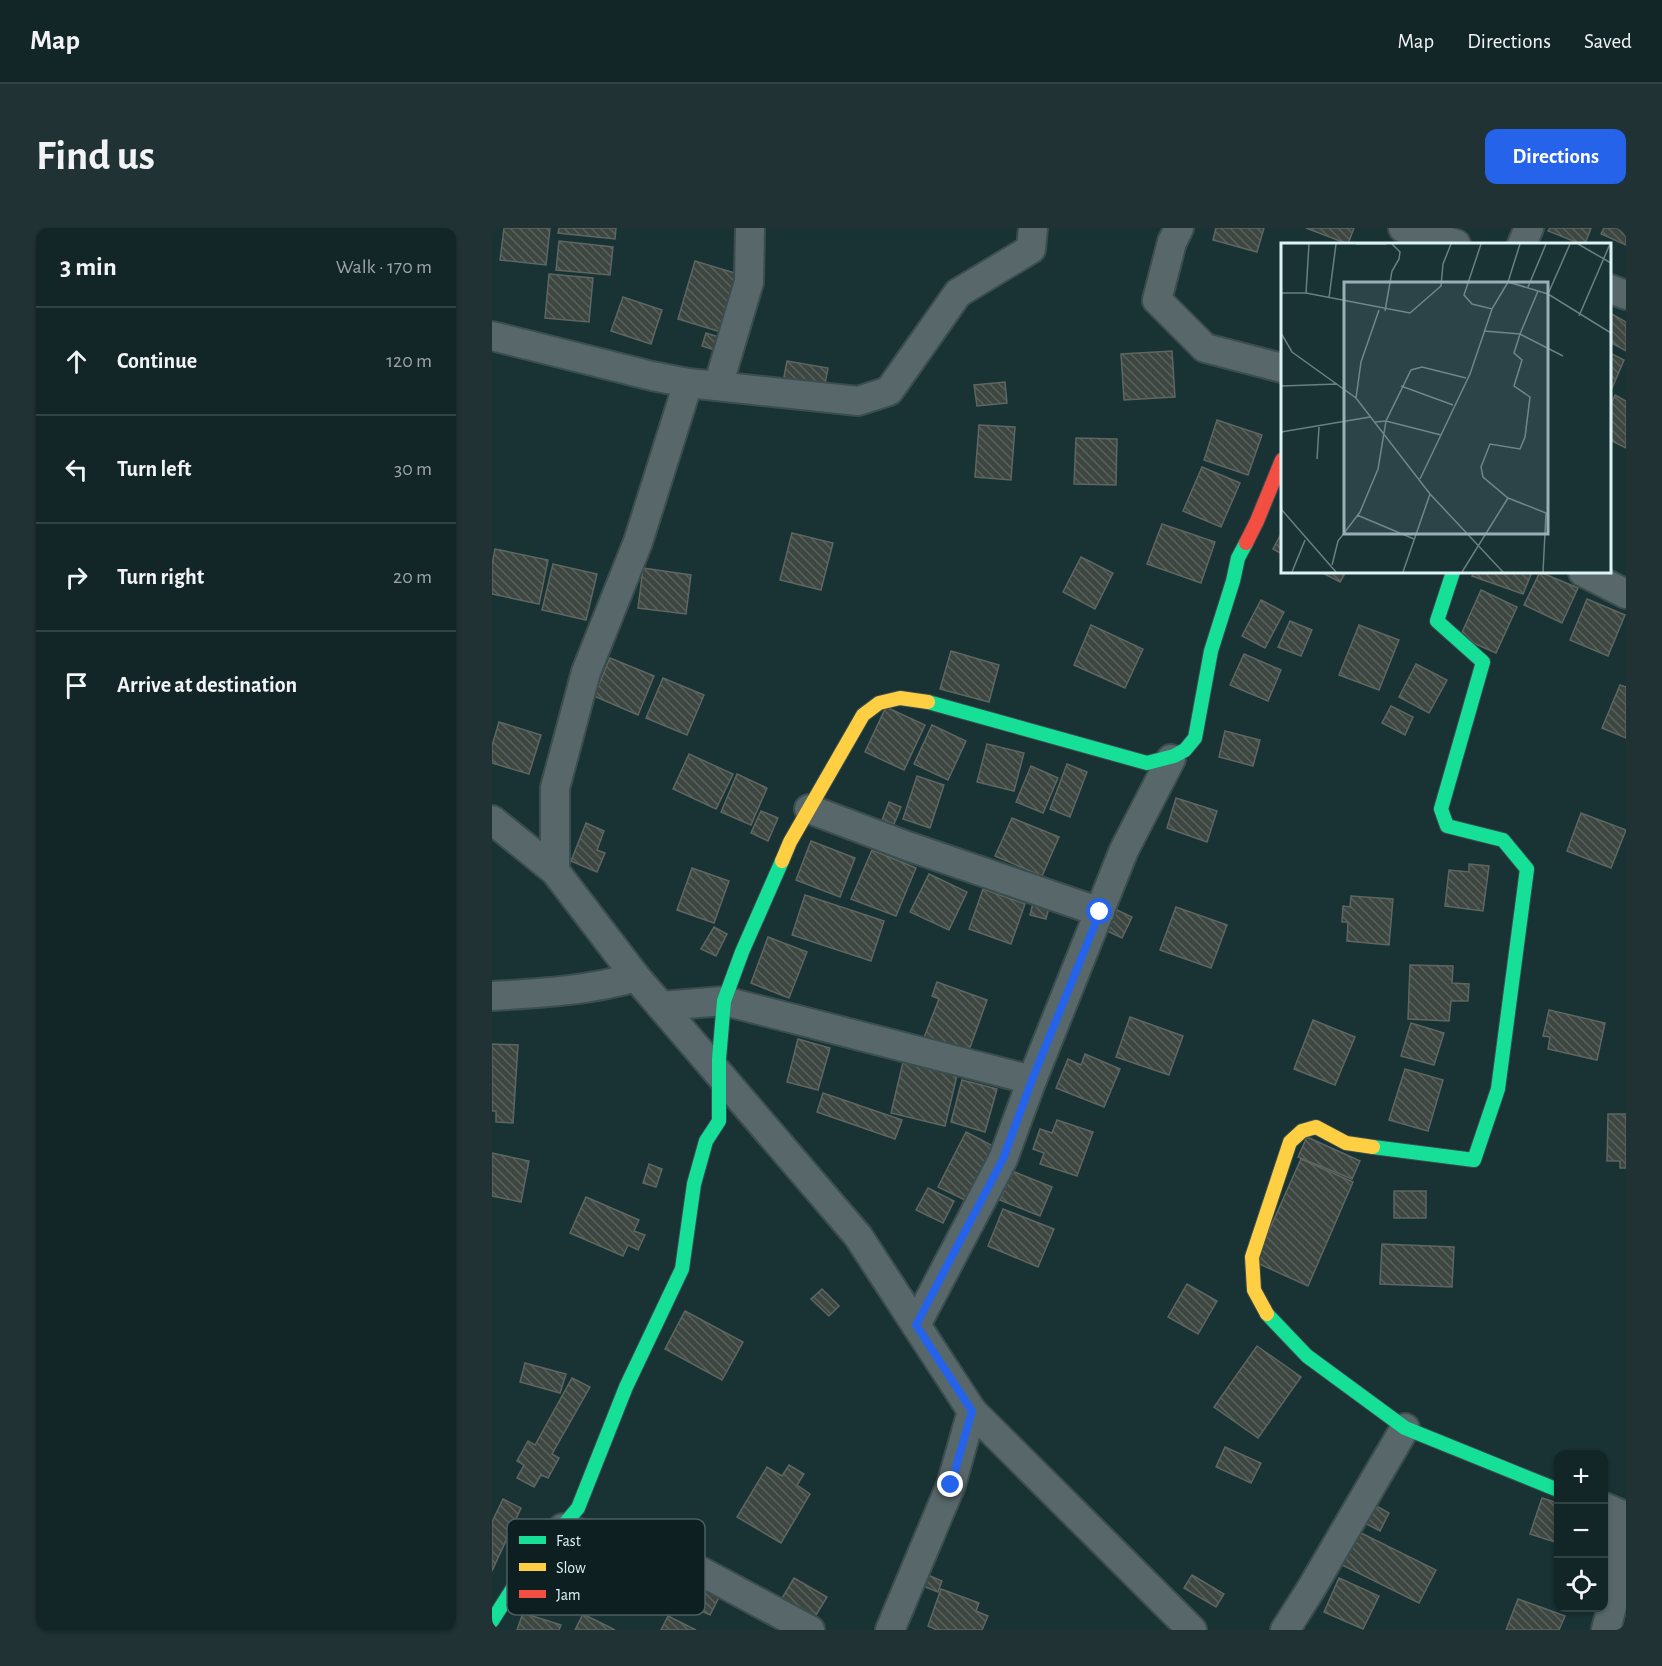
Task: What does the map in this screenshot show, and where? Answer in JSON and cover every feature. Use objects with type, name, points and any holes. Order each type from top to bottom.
[{"type":"street","points":[[718,386],[749,282],[750,228]]},
{"type":"street","points":[[492,336],[688,383],[858,401],[889,391],[958,292],[1031,249],[1033,228]]},
{"type":"street","points":[[1179,228],[1172,242],[1157,300],[1205,348],[1281,368]]},
{"type":"street","points":[[1394,243],[1403,228],[1453,243]]},
{"type":"street","points":[[1522,243],[1529,228]]},
{"type":"street","points":[[1611,289],[1626,295]]},
{"type":"street","points":[[555,871],[555,788],[583,683],[638,542],[688,383]]},
{"type":"street","points":[[570,1519],[578,1508],[626,1386],[682,1269],[694,1184],[706,1142],[719,1121],[719,1072],[724,1001],[742,952],[789,842],[863,715],[879,703],[900,698],[926,701],[1147,763],[1171,759],[1186,750],[1195,738],[1211,651],[1238,558],[1257,521],[1274,496],[1281,464]]},
{"type":"street","points":[[1453,573],[1437,621],[1483,662],[1441,809],[1447,826],[1503,840],[1527,869],[1498,1089],[1474,1160],[1346,1143],[1316,1127],[1302,1131],[1290,1142],[1252,1257],[1254,1290],[1265,1312],[1307,1356],[1405,1428],[1554,1488]]},
{"type":"street","points":[[1584,573],[1626,594]]},
{"type":"street","points":[[916,1325],[1003,1159],[1032,1080],[1124,850],[1171,759]]},
{"type":"street","points":[[809,809],[907,846],[1100,912]]},
{"type":"street","points":[[492,820],[555,871],[636,977],[858,1236],[972,1411],[1192,1630]]},
{"type":"street","points":[[492,996],[572,991],[636,977]]},
{"type":"street","points":[[661,1006],[724,1001],[1032,1080]]},
{"type":"street","points":[[890,1630],[951,1485],[972,1411]]},
{"type":"street","points":[[1285,1630],[1405,1428]]},
{"type":"street","points":[[1606,1630],[1614,1601],[1622,1554],[1618,1513],[1608,1509]]},
{"type":"street","points":[[705,1574],[810,1630]]},
{"type":"street","points":[[492,1621],[507,1597]]},
{"type":"building","points":[[504,228],[550,228],[546,265],[500,260]]},
{"type":"building","points":[[559,228],[616,228],[615,239],[558,233]]},
{"type":"building","points":[[1216,228],[1264,228],[1257,252],[1213,240]]},
{"type":"building","points":[[1306,228],[1354,228],[1348,243]]},
{"type":"building","points":[[1550,228],[1591,228],[1585,243],[1578,243],[1548,231]]},
{"type":"building","points":[[1604,228],[1626,228],[1626,245],[1601,234]]},
{"type":"building","points":[[559,241],[613,247],[610,275],[556,270]]},
{"type":"building","points":[[695,261],[738,274],[721,332],[678,319]]},
{"type":"building","points":[[549,274],[593,278],[589,322],[545,318]]},
{"type":"building","points":[[623,297],[662,310],[651,344],[611,331]]},
{"type":"building","points":[[1611,314],[1626,322],[1626,351],[1611,343]]},
{"type":"building","points":[[706,333],[722,338],[718,351],[702,346]]},
{"type":"building","points":[[1172,351],[1175,397],[1124,400],[1121,354]]},
{"type":"building","points":[[1611,354],[1624,360],[1611,391]]},
{"type":"building","points":[[787,361],[828,368],[824,389],[783,382]]},
{"type":"building","points":[[1005,382],[1007,403],[977,406],[974,385]]},
{"type":"building","points":[[1615,395],[1626,401],[1626,448],[1611,440],[1611,405]]},
{"type":"building","points":[[1217,420],[1262,435],[1248,475],[1204,460]]},
{"type":"building","points":[[979,425],[1015,427],[1011,480],[975,477]]},
{"type":"building","points":[[1076,438],[1117,439],[1116,485],[1074,484]]},
{"type":"building","points":[[1202,467],[1240,483],[1221,527],[1183,511]]},
{"type":"building","points":[[1162,524],[1215,542],[1201,583],[1147,564]]},
{"type":"building","points":[[792,533],[833,543],[821,590],[780,580]]},
{"type":"building","points":[[1281,534],[1281,553],[1273,549]]},
{"type":"building","points":[[495,549],[548,560],[539,604],[492,594],[492,565]]},
{"type":"building","points":[[1081,557],[1113,573],[1095,609],[1063,592]]},
{"type":"building","points":[[553,564],[597,574],[586,620],[542,610]]},
{"type":"building","points":[[643,568],[691,575],[686,614],[638,608]]},
{"type":"building","points":[[1323,573],[1345,573],[1340,582]]},
{"type":"building","points":[[1474,573],[1532,573],[1523,594],[1472,576]]},
{"type":"building","points":[[1540,573],[1578,588],[1562,623],[1524,605]]},
{"type":"building","points":[[1481,590],[1517,607],[1496,653],[1460,637]]},
{"type":"building","points":[[1587,599],[1625,615],[1608,656],[1570,640]]},
{"type":"building","points":[[1261,600],[1284,612],[1265,648],[1242,636]]},
{"type":"building","points":[[1290,621],[1312,630],[1301,656],[1278,647]]},
{"type":"building","points":[[1091,625],[1143,649],[1125,688],[1074,665]]},
{"type":"building","points":[[1359,625],[1399,640],[1379,690],[1339,675]]},
{"type":"building","points":[[951,651],[999,665],[989,702],[940,689]]},
{"type":"building","points":[[1244,654],[1281,670],[1268,701],[1230,685]]},
{"type":"building","points":[[610,658],[654,676],[638,715],[594,696]]},
{"type":"building","points":[[1416,664],[1447,680],[1429,713],[1399,697]]},
{"type":"building","points":[[663,678],[704,695],[687,735],[646,718]]},
{"type":"building","points":[[1620,685],[1626,687],[1626,738],[1602,728]]},
{"type":"building","points":[[1391,706],[1413,717],[1405,735],[1382,723]]},
{"type":"building","points":[[886,707],[925,725],[904,770],[865,752]]},
{"type":"building","points":[[499,722],[541,735],[529,774],[492,763],[492,746]]},
{"type":"building","points":[[932,725],[966,741],[948,780],[914,764]]},
{"type":"building","points":[[1225,731],[1260,740],[1253,766],[1219,757]]},
{"type":"building","points":[[987,744],[1024,753],[1014,791],[977,782]]},
{"type":"building","points":[[689,754],[733,774],[716,809],[673,789]]},
{"type":"building","points":[[1067,764],[1087,772],[1070,817],[1050,809]]},
{"type":"building","points":[[1031,766],[1058,778],[1043,813],[1016,802]]},
{"type":"building","points":[[737,774],[767,788],[751,825],[721,812]]},
{"type":"building","points":[[917,776],[944,785],[930,828],[903,819]]},
{"type":"building","points":[[1176,798],[1217,811],[1207,842],[1167,828]]},
{"type":"building","points":[[889,802],[901,807],[894,824],[882,820]]},
{"type":"building","points":[[761,811],[778,818],[768,841],[751,833]]},
{"type":"building","points":[[1581,813],[1626,830],[1611,868],[1567,851]]},
{"type":"building","points":[[1012,818],[1059,837],[1042,876],[995,856]]},
{"type":"building","points":[[586,823],[604,831],[597,850],[605,853],[597,872],[571,861]]},
{"type":"building","points":[[811,841],[855,858],[840,897],[796,880]]},
{"type":"building","points":[[872,850],[916,868],[896,916],[851,899]]},
{"type":"building","points":[[1469,864],[1489,866],[1483,911],[1445,906],[1449,870],[1469,872]]},
{"type":"building","points":[[692,868],[729,881],[714,923],[677,910]]},
{"type":"building","points":[[929,874],[967,892],[949,930],[910,912]]},
{"type":"building","points":[[983,889],[1025,904],[1011,944],[969,929]]},
{"type":"building","points":[[805,895],[884,921],[871,961],[792,935]]},
{"type":"building","points":[[1351,896],[1393,899],[1389,945],[1347,941],[1348,922],[1342,922],[1343,906],[1350,907]]},
{"type":"building","points":[[1033,903],[1049,907],[1046,919],[1030,915]]},
{"type":"building","points":[[1176,907],[1227,925],[1211,968],[1160,950]]},
{"type":"building","points":[[1117,910],[1132,917],[1122,938],[1107,931]]},
{"type":"building","points":[[714,927],[727,934],[716,956],[701,949]]},
{"type":"building","points":[[768,937],[807,952],[789,998],[751,983]]},
{"type":"building","points":[[1410,965],[1453,966],[1452,983],[1469,984],[1468,1001],[1451,1001],[1449,1021],[1408,1019]]},
{"type":"building","points":[[937,982],[987,1000],[967,1056],[923,1040],[939,999],[932,996]]},
{"type":"building","points":[[1549,1010],[1605,1023],[1597,1060],[1548,1049],[1550,1037],[1543,1036]]},
{"type":"building","points":[[1130,1017],[1183,1036],[1169,1075],[1116,1057]]},
{"type":"building","points":[[1313,1020],[1355,1037],[1335,1085],[1294,1069]]},
{"type":"building","points":[[1411,1023],[1444,1033],[1434,1065],[1401,1056]]},
{"type":"building","points":[[798,1039],[830,1048],[818,1090],[787,1082]]},
{"type":"building","points":[[492,1044],[518,1045],[513,1123],[496,1122],[496,1111],[492,1111]]},
{"type":"building","points":[[1085,1054],[1120,1069],[1104,1107],[1056,1088],[1068,1059],[1081,1065]]},
{"type":"building","points":[[904,1058],[958,1071],[945,1126],[891,1113]]},
{"type":"building","points":[[1405,1069],[1443,1080],[1428,1131],[1389,1120]]},
{"type":"building","points":[[962,1080],[997,1089],[985,1132],[951,1122]]},
{"type":"building","points":[[823,1093],[902,1120],[895,1139],[817,1112]]},
{"type":"building","points":[[1608,1114],[1626,1114],[1626,1168],[1620,1168],[1620,1161],[1607,1161]]},
{"type":"building","points":[[1057,1120],[1093,1132],[1077,1176],[1040,1164],[1044,1153],[1033,1149],[1040,1129],[1052,1133]]},
{"type":"building","points":[[966,1132],[993,1146],[965,1200],[938,1187]]},
{"type":"building","points":[[1307,1137],[1360,1161],[1352,1179],[1298,1157]]},
{"type":"building","points":[[492,1153],[529,1161],[521,1202],[492,1196]]},
{"type":"building","points":[[1301,1159],[1353,1182],[1308,1286],[1255,1262]]},
{"type":"building","points":[[649,1164],[662,1169],[656,1187],[643,1183]]},
{"type":"building","points":[[1012,1171],[1052,1187],[1040,1216],[1000,1200]]},
{"type":"building","points":[[928,1188],[954,1201],[943,1223],[916,1210]]},
{"type":"building","points":[[1394,1191],[1426,1191],[1426,1218],[1394,1218]]},
{"type":"building","points":[[586,1197],[639,1220],[634,1231],[645,1235],[638,1250],[628,1245],[623,1256],[570,1233]]},
{"type":"building","points":[[1003,1209],[1054,1229],[1038,1267],[988,1246]]},
{"type":"building","points":[[1382,1244],[1454,1247],[1452,1287],[1380,1284]]},
{"type":"building","points":[[1187,1284],[1217,1301],[1198,1334],[1168,1317]]},
{"type":"building","points":[[822,1289],[839,1306],[829,1316],[811,1299]]},
{"type":"building","points":[[685,1311],[743,1342],[722,1380],[665,1349]]},
{"type":"building","points":[[1257,1346],[1301,1377],[1258,1438],[1214,1407]]},
{"type":"building","points":[[525,1363],[566,1374],[560,1393],[520,1382]]},
{"type":"building","points":[[572,1378],[590,1387],[552,1454],[559,1458],[548,1478],[541,1475],[534,1487],[517,1478],[524,1465],[517,1461],[528,1441],[535,1445]]},
{"type":"building","points":[[1225,1447],[1261,1463],[1251,1483],[1216,1467]]},
{"type":"building","points":[[789,1465],[804,1474],[797,1485],[810,1494],[781,1543],[737,1517],[767,1467],[782,1476]]},
{"type":"building","points":[[1542,1498],[1554,1502],[1554,1542],[1530,1534]]},
{"type":"building","points":[[503,1499],[521,1508],[516,1519],[507,1519],[507,1538],[492,1571],[492,1522]]},
{"type":"building","points":[[1371,1503],[1389,1513],[1380,1531],[1361,1521]]},
{"type":"building","points":[[1359,1532],[1436,1570],[1419,1603],[1342,1565]]},
{"type":"building","points":[[923,1573],[942,1581],[938,1592],[918,1584]]},
{"type":"building","points":[[1192,1575],[1224,1594],[1216,1607],[1184,1588]]},
{"type":"building","points":[[794,1578],[827,1597],[813,1620],[781,1600]]},
{"type":"building","points":[[1339,1578],[1379,1596],[1363,1629],[1324,1612]]},
{"type":"building","points":[[941,1589],[979,1603],[976,1611],[988,1616],[982,1630],[937,1630],[928,1626]]},
{"type":"building","points":[[705,1590],[719,1597],[710,1615],[705,1613]]},
{"type":"building","points":[[1518,1599],[1565,1616],[1559,1630],[1506,1630]]},
{"type":"building","points":[[522,1615],[561,1625],[559,1630],[517,1630]]},
{"type":"building","points":[[582,1615],[585,1615],[615,1630],[575,1630]]},
{"type":"building","points":[[668,1616],[696,1630],[661,1630]]},
{"type":"traffic: fast","points":[[928,702],[1147,763],[1174,756],[1185,750],[1195,738],[1211,651],[1238,558],[1246,543]]},
{"type":"traffic: fast","points":[[1373,1147],[1474,1160],[1498,1089],[1527,869],[1503,840],[1447,826],[1441,809],[1483,662],[1437,621],[1453,573]]},
{"type":"traffic: fast","points":[[569,1519],[578,1508],[626,1387],[682,1269],[694,1184],[706,1141],[719,1121],[719,1059],[724,1001],[742,952],[782,861]]},
{"type":"traffic: fast","points":[[1267,1314],[1307,1356],[1405,1428],[1554,1488]]},
{"type":"traffic: fast","points":[[492,1621],[507,1597]]},
{"type":"traffic: slow","points":[[782,861],[790,842],[863,715],[879,703],[900,698],[928,702]]},
{"type":"traffic: slow","points":[[1267,1314],[1254,1290],[1252,1257],[1290,1142],[1302,1131],[1316,1127],[1346,1143],[1373,1147]]},
{"type":"traffic: jam","points":[[1246,543],[1281,462]]},
{"type":"route","points":[[951,1485],[972,1411],[916,1325],[1003,1159],[1032,1080],[1100,912]]}]
